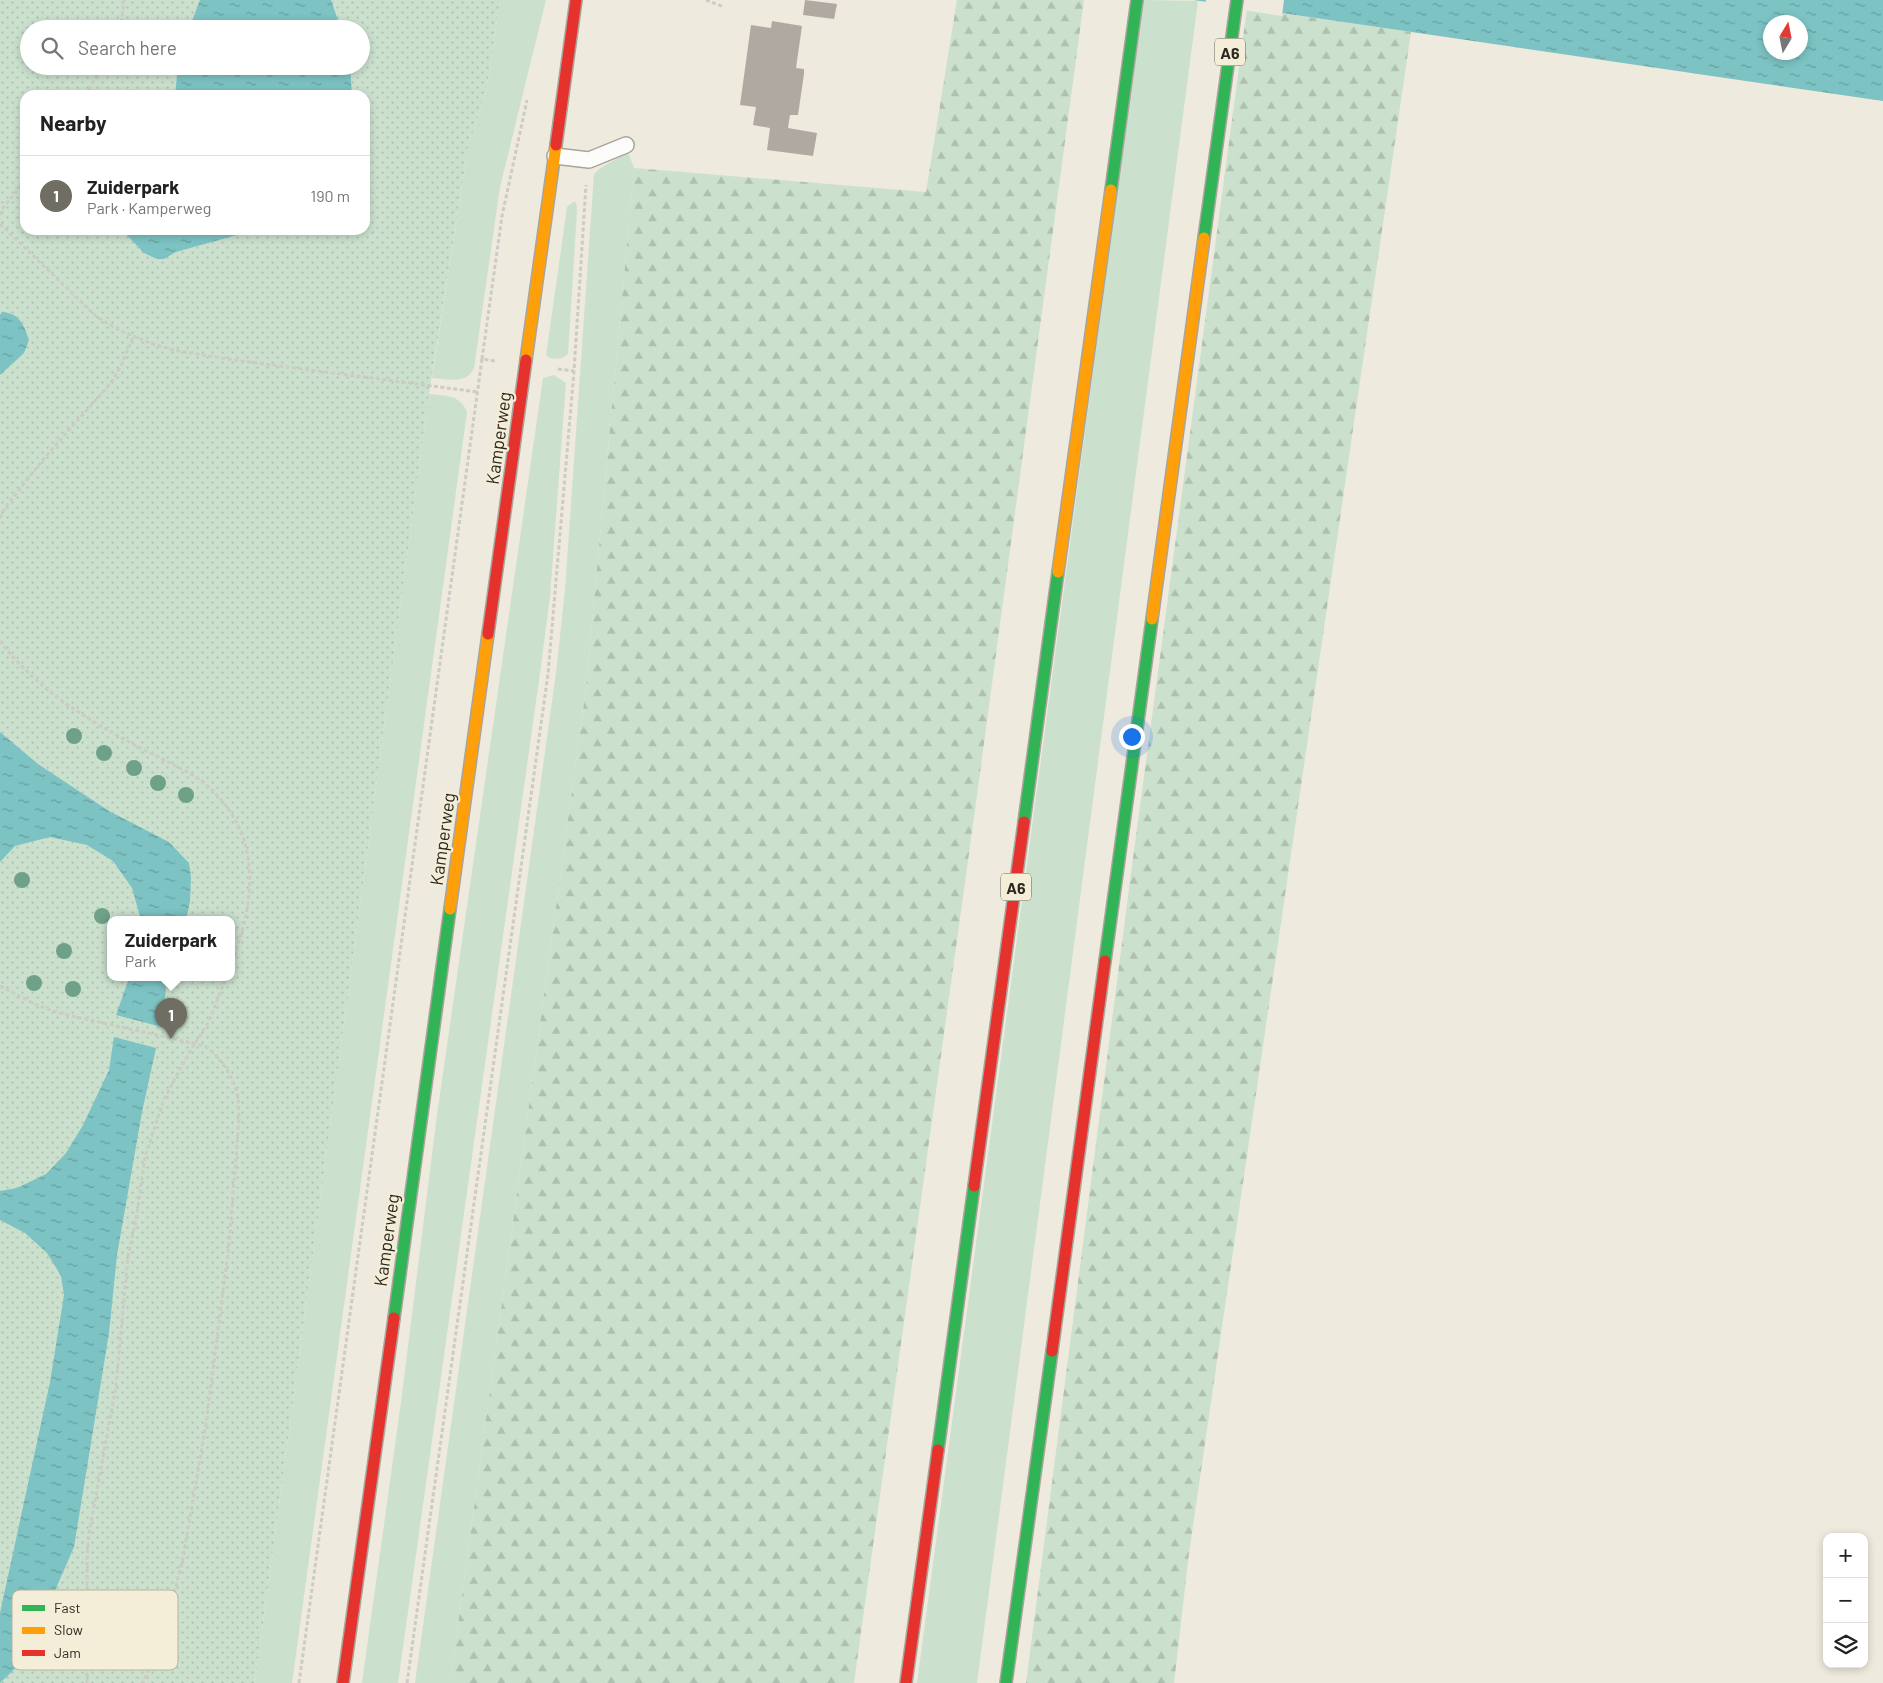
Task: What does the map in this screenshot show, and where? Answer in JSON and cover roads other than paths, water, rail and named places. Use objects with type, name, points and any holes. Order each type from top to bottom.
[{"type":"main road","name":"Kamperweg","points":[[342,1683],[576,0]]},
{"type":"main road","name":"A6","points":[[906,1683],[1138,0]]},
{"type":"main road","name":"A6","points":[[1006,1683],[1237,0]]},
{"type":"lane","points":[[555,156],[589,160],[626,145]]},
{"type":"water","points":[[200,0],[331,0],[338,20],[192,20]]},
{"type":"water","points":[[1193,0],[1883,0],[1883,101]]},
{"type":"water","points":[[177,75],[351,75],[352,90],[176,90]]},
{"type":"water","points":[[127,235],[237,235],[176,252],[164,259],[157,259],[144,253]]},
{"type":"water","points":[[2,312],[17,317],[23,325],[29,340],[24,353],[0,375],[0,315]]},
{"type":"water","points":[[0,732],[38,764],[109,811],[169,842],[189,863],[191,877],[190,901],[187,916],[140,916],[132,888],[113,861],[87,845],[50,837],[15,846],[0,862]]},
{"type":"water","points":[[128,981],[167,981],[162,1027],[116,1015]]},
{"type":"water","points":[[114,1037],[156,1048],[142,1112],[117,1255],[109,1333],[74,1547],[55,1590],[12,1590],[12,1670],[14,1670],[0,1683],[0,1613],[50,1382],[64,1295],[61,1276],[47,1253],[25,1233],[0,1220],[0,1191],[17,1188],[46,1174],[66,1153],[83,1125],[109,1070]]},
{"type":"place","name":"Zuiderpark","points":[[171,1039]]}]
